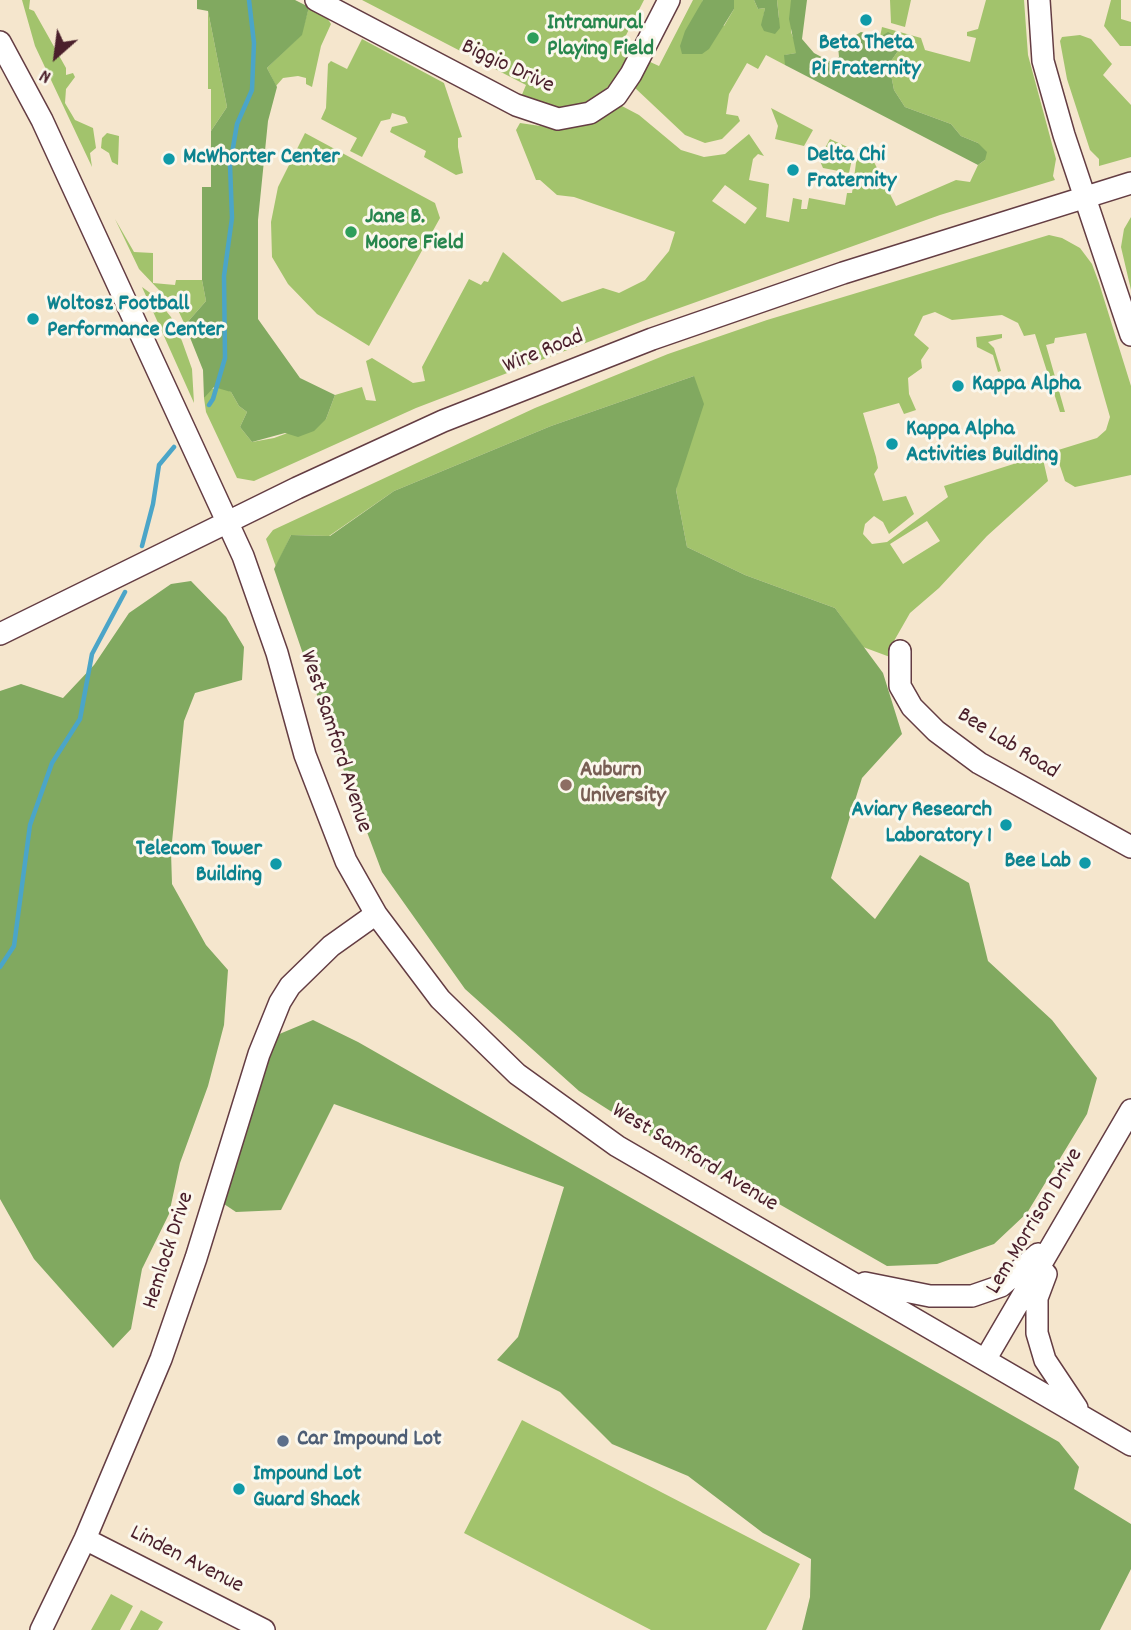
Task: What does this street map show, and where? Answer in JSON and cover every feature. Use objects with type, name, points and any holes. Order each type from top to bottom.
[{"type":"street","name":"Biggio Drive","points":[[316,0],[516,105],[558,119],[590,113],[616,96],[631,74],[669,0]]},
{"type":"street","points":[[1039,0],[1043,61],[1131,335]]},
{"type":"street","name":"West Samford Avenue","points":[[0,43],[42,120],[228,523],[277,653],[305,755],[331,828],[376,914],[440,999],[487,1048],[546,1097],[617,1146],[1131,1445]]},
{"type":"street","name":"Wire Road","points":[[0,634],[443,421],[652,339],[843,273],[1131,183]]},
{"type":"street","name":"Bee Lab Road","points":[[900,652],[900,686],[912,707],[936,731],[979,763],[1131,847]]},
{"type":"street","name":"Hemlock Drive","points":[[41,1630],[85,1539],[161,1359],[259,1054],[280,1002],[290,986],[331,946],[376,914]]},
{"type":"street","name":"Lem Morrison Drive","points":[[985,1360],[1131,1110]]},
{"type":"street","points":[[849,1280],[930,1296],[972,1296],[1001,1286],[1058,1236]]},
{"type":"street","points":[[1058,1236],[1037,1298],[1037,1333],[1045,1360],[1084,1418]]},
{"type":"street","name":"Linden Avenue","points":[[85,1539],[264,1630]]},
{"type":"green space","points":[[22,0],[30,0],[29,9],[34,11],[66,68],[66,75],[73,73],[75,77],[66,89],[65,103],[75,120],[93,128],[96,148],[90,153],[92,167],[35,46]]},
{"type":"green space","points":[[197,0],[295,0],[309,7],[302,35],[267,68],[277,87],[268,121],[258,220],[258,319],[300,378],[335,395],[326,419],[314,431],[298,437],[285,433],[252,442],[240,427],[247,412],[239,406],[231,392],[214,387],[204,398],[203,370],[185,325],[206,301],[202,280],[202,187],[211,187],[211,131],[227,107],[208,11],[197,9]]},
{"type":"green space","name":"Intramural Playing Field","points":[[362,0],[644,0],[621,45],[633,53],[616,80],[589,103],[563,110],[521,97],[526,85]]},
{"type":"green space","points":[[693,0],[703,0],[700,10],[724,26],[734,9],[734,0],[754,0],[758,9],[765,8],[763,19],[779,18],[777,0],[791,0],[791,32],[796,45],[796,53],[785,55],[785,65],[766,55],[758,69],[747,63],[729,94],[726,114],[738,116],[740,121],[722,139],[705,143],[685,135],[634,87],[648,61],[659,66]]},
{"type":"green space","points":[[703,0],[734,0],[734,9],[709,49],[702,54],[682,54],[680,46],[685,31]]},
{"type":"green space","points":[[754,0],[777,0],[780,28],[775,34],[764,31],[761,25],[765,8],[758,9]]},
{"type":"green space","points":[[791,0],[807,0],[802,39],[814,53],[831,62],[839,57],[838,46],[861,32],[880,37],[888,32],[897,37],[898,51],[889,64],[894,90],[905,107],[951,124],[961,136],[978,143],[987,152],[985,160],[978,165],[785,65],[784,55],[796,53],[789,19]]},
{"type":"green space","points":[[890,0],[911,0],[905,27],[891,23]]},
{"type":"green space","points":[[986,0],[1024,0],[1028,55],[1056,159],[1053,176],[1055,180],[940,215],[643,321],[416,408],[254,481],[237,478],[206,412],[204,398],[208,390],[221,387],[231,392],[239,406],[247,412],[240,427],[252,442],[274,438],[326,419],[335,395],[362,387],[366,400],[376,401],[366,361],[372,358],[413,383],[425,381],[422,367],[469,279],[481,285],[484,281],[488,282],[503,252],[562,302],[603,288],[619,293],[645,280],[669,251],[675,232],[574,197],[557,195],[540,180],[536,180],[516,130],[520,123],[554,128],[577,127],[598,120],[620,105],[639,115],[681,150],[704,157],[725,154],[749,134],[764,156],[758,154],[753,159],[749,180],[769,184],[766,217],[789,222],[793,198],[802,200],[801,209],[807,209],[809,198],[845,205],[847,193],[852,193],[858,148],[873,160],[896,206],[956,180],[970,182],[978,165],[985,160],[978,143],[961,136],[951,124],[905,107],[894,90],[889,64],[898,51],[880,37],[882,27],[921,38],[925,50],[970,62],[976,38],[967,36],[967,32],[978,29]],"holes":[[[725,185],[757,208],[745,224],[712,201]]]},
{"type":"green space","points":[[1111,0],[1121,0],[1121,19],[1131,22],[1131,46],[1120,46],[1104,26]]},
{"type":"green space","points":[[309,7],[326,16],[331,24],[321,46],[312,87],[306,84],[306,78],[298,76],[283,78],[276,86],[267,68],[301,35]]},
{"type":"green space","points":[[208,11],[227,107],[211,131],[211,89],[208,89]]},
{"type":"green space","points":[[1080,35],[1091,39],[1112,64],[1103,75],[1131,105],[1131,157],[1099,166],[1099,159],[1090,150],[1067,79],[1060,41],[1062,37]]},
{"type":"green space","points":[[362,39],[444,83],[462,137],[458,138],[458,147],[463,173],[456,175],[424,157],[426,151],[390,132],[392,127],[408,123],[405,117],[392,113],[390,119],[381,121],[362,157],[350,151],[357,138],[321,119],[326,108],[328,64],[331,61],[347,69]]},
{"type":"green space","points":[[771,108],[813,130],[804,146],[775,139],[778,126]]},
{"type":"green space","points":[[107,133],[119,136],[118,165],[112,162],[109,153],[101,148],[102,138]]},
{"type":"green space","name":"Jane B. Moore Field","points":[[305,133],[435,203],[440,218],[369,346],[317,314],[288,284],[272,257],[271,222],[278,187]]},
{"type":"green space","points":[[830,139],[854,150],[849,173],[823,168],[819,159]]},
{"type":"green space","points":[[1131,217],[1131,290],[1121,247],[1124,229]]},
{"type":"green space","points":[[115,219],[134,252],[153,253],[153,283],[175,285],[176,280],[202,280],[206,301],[185,325],[178,310],[139,269]]},
{"type":"green space","points":[[1049,235],[1062,238],[1080,248],[1092,264],[1131,386],[1131,475],[1075,487],[1065,481],[1055,451],[1097,438],[1106,430],[1110,417],[1086,333],[1055,338],[1054,343],[1046,345],[1065,412],[1060,412],[1035,334],[1024,336],[1018,323],[1002,315],[952,320],[935,312],[923,316],[914,335],[929,348],[921,360],[922,368],[908,378],[909,394],[916,410],[904,414],[899,403],[863,413],[876,457],[878,468],[874,474],[883,501],[906,496],[914,514],[889,534],[883,522],[874,516],[865,524],[863,534],[872,544],[887,542],[948,497],[944,486],[1042,455],[1048,481],[987,536],[939,588],[910,613],[894,641],[890,657],[863,647],[835,608],[745,575],[687,547],[676,490],[694,376],[551,426],[394,491],[329,536],[291,535],[276,567],[266,539],[273,530],[535,408],[668,354],[767,320]],"holes":[[[927,521],[940,541],[903,564],[890,544]]]},
{"type":"green space","points":[[142,287],[153,295],[171,317],[182,341],[192,369],[194,403]]},
{"type":"green space","points":[[1002,334],[1002,338],[988,342],[994,348],[1001,371],[998,372],[993,355],[977,347],[976,337]]},
{"type":"green space","points":[[694,376],[704,404],[676,490],[687,547],[745,575],[835,608],[883,673],[902,734],[862,778],[831,878],[875,919],[920,855],[969,883],[988,961],[1052,1020],[1097,1078],[1087,1114],[1027,1213],[994,1244],[937,1264],[887,1266],[772,1200],[692,1163],[579,1091],[465,989],[382,872],[332,739],[274,569],[291,535],[330,536],[394,491],[551,426]]},
{"type":"green space","points":[[191,581],[226,617],[244,647],[242,680],[195,693],[184,721],[171,852],[172,884],[206,945],[228,970],[224,1025],[208,1086],[180,1163],[169,1214],[142,1269],[131,1329],[113,1348],[34,1259],[0,1199],[0,691],[21,684],[63,698],[94,665],[129,613],[171,584]]},
{"type":"green space","points":[[313,1020],[358,1042],[1059,1442],[1079,1467],[1074,1489],[1131,1524],[1131,1569],[1100,1630],[802,1630],[810,1597],[811,1559],[763,1533],[688,1476],[612,1444],[560,1392],[497,1360],[518,1337],[564,1187],[334,1104],[281,1210],[236,1212],[215,1198],[265,1040]]},
{"type":"green space","points":[[522,1420],[800,1564],[766,1630],[651,1630],[464,1533]]},
{"type":"green space","points":[[111,1594],[133,1606],[120,1630],[91,1630]]},
{"type":"green space","points":[[141,1610],[163,1622],[158,1630],[130,1630]]},
{"type":"waterway","points":[[209,405],[225,358],[224,276],[232,218],[230,165],[237,124],[252,90],[254,43],[249,0]]},
{"type":"waterway","points":[[142,546],[153,504],[159,465],[174,447]]},
{"type":"waterway","points":[[0,967],[14,946],[30,825],[52,763],[80,719],[92,654],[125,592]]},
{"type":"place","name":"Beta Theta Pi Fraternity","points":[[866,20]]},
{"type":"place","name":"Intramural Playing Field","points":[[533,38]]},
{"type":"place","name":"McWhorter Center","points":[[169,159]]},
{"type":"place","name":"Delta Chi Fraternity","points":[[793,170]]},
{"type":"place","name":"Jane B. Moore Field","points":[[351,232]]},
{"type":"place","name":"Woltosz Football Performance Center","points":[[33,319]]},
{"type":"place","name":"Kappa Alpha","points":[[958,386]]},
{"type":"place","name":"Kappa Alpha Activities Building","points":[[892,444]]},
{"type":"place","name":"Auburn University","points":[[566,785]]},
{"type":"place","name":"Aviary Research Laboratory 1","points":[[1006,825]]},
{"type":"place","name":"Bee Lab","points":[[1085,863]]},
{"type":"place","name":"Telecom Tower Building","points":[[276,864]]},
{"type":"place","name":"Car Impound Lot","points":[[283,1441]]},
{"type":"place","name":"Impound Lot Guard Shack","points":[[239,1489]]}]
